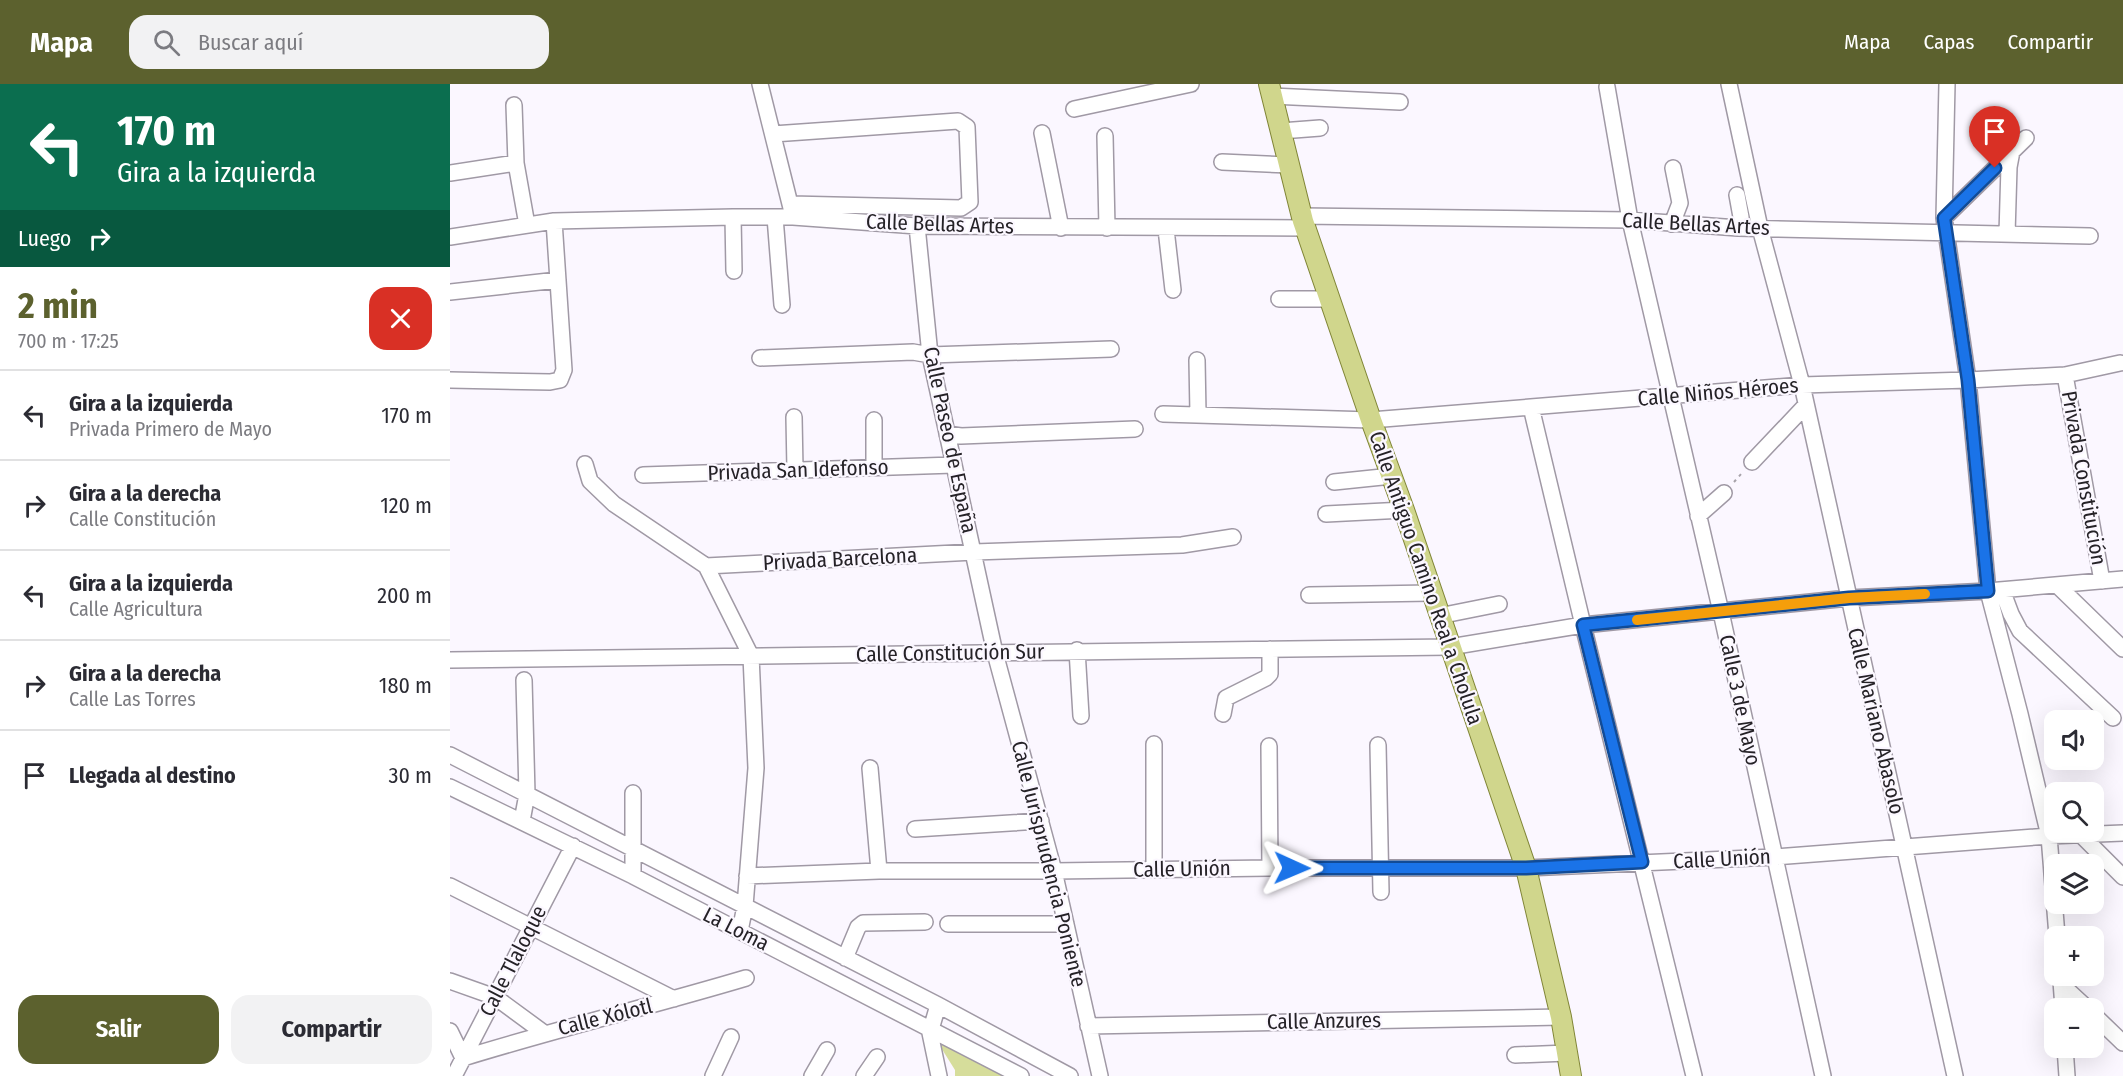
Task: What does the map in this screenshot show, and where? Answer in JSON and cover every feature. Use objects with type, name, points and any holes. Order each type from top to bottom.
[{"type":"main road","name":"Calle Antiguo Camino Real a Cholula","points":[[1271,90],[1303,222],[1526,868],[1561,1017],[1571,1076]]},
{"type":"street","points":[[760,84],[792,210],[961,208],[970,202],[967,128],[958,121],[773,134]]},
{"type":"street","points":[[1074,109],[1191,84]]},
{"type":"street","name":"Calle Mariano Abasolo","points":[[1729,84],[1760,228],[1802,385],[1955,1076]]},
{"type":"street","points":[[1947,84],[1944,218],[1995,590],[2020,714],[2044,815]]},
{"type":"street","name":"Calle 3 de Mayo","points":[[1607,87],[1630,220],[1669,396],[1721,612],[1823,1076]]},
{"type":"street","points":[[1271,90],[1400,102]]},
{"type":"street","points":[[514,105],[516,163],[527,225]]},
{"type":"street","points":[[1281,131],[1320,128]]},
{"type":"street","points":[[1042,133],[1061,228]]},
{"type":"street","points":[[1105,136],[1107,228]]},
{"type":"street","points":[[1944,218],[2026,138]]},
{"type":"street","points":[[2007,234],[2009,167],[2012,151]]},
{"type":"street","points":[[1222,162],[1289,165]]},
{"type":"street","points":[[450,172],[516,163]]},
{"type":"street","points":[[1672,224],[1680,203],[1673,168]]},
{"type":"street","points":[[1737,195],[1741,218],[1738,228]]},
{"type":"street","name":"Calle Bellas Artes","points":[[450,237],[554,221],[775,217],[792,210],[917,226],[1166,229],[1303,222],[1630,220],[1738,228],[2090,236]]},
{"type":"street","points":[[732,217],[734,271]]},
{"type":"street","points":[[775,217],[782,305]]},
{"type":"street","points":[[450,380],[550,382],[560,380],[564,370],[554,221]]},
{"type":"street","name":"Calle Paseo de España","points":[[917,226],[930,355],[995,653]]},
{"type":"street","points":[[1166,229],[1173,290]]},
{"type":"street","points":[[450,292],[558,280]]},
{"type":"street","points":[[1279,299],[1329,299]]},
{"type":"street","points":[[760,358],[913,352],[930,355],[1111,349]]},
{"type":"street","points":[[1197,360],[1198,414]]},
{"type":"street","name":"Calle Niños Héroes","points":[[1163,414],[1371,420],[1802,385],[2065,375],[2120,363]]},
{"type":"street","name":"Privada Constitución","points":[[2065,375],[2102,581]]},
{"type":"street","points":[[1752,462],[1806,405]]},
{"type":"street","points":[[1531,407],[1694,1076]]},
{"type":"street","points":[[794,417],[795,470]]},
{"type":"street","points":[[874,420],[874,467]]},
{"type":"street","points":[[947,434],[962,436],[1135,429]]},
{"type":"street","points":[[585,464],[590,481],[614,504],[706,566],[751,656],[756,768],[745,906],[740,931]]},
{"type":"street","name":"Privada San Idefonso","points":[[643,475],[954,465]]},
{"type":"street","points":[[1334,482],[1392,476]]},
{"type":"street","points":[[1698,516],[1724,493]]},
{"type":"street","points":[[1326,514],[1404,510]]},
{"type":"street","name":"Privada Barcelona","points":[[706,566],[974,552],[1182,545],[1233,537]]},
{"type":"street","name":"Calle Constitución Sur","points":[[450,660],[1077,650],[1450,647],[1583,625],[1849,598],[1995,590],[2123,579]]},
{"type":"street","points":[[2058,585],[2123,649]]},
{"type":"street","points":[[1995,590],[2020,632],[2113,718]]},
{"type":"street","points":[[1309,595],[1431,593]]},
{"type":"street","points":[[1440,616],[1499,604]]},
{"type":"street","points":[[1223,714],[1226,698],[1268,676],[1271,660],[1270,649]]},
{"type":"street","points":[[1077,650],[1081,716]]},
{"type":"street","name":"Calle Jurisprudencia Poniente","points":[[995,653],[1054,871],[1100,1076]]},
{"type":"street","points":[[522,821],[527,794],[524,680]]},
{"type":"street","points":[[1154,744],[1154,869]]},
{"type":"street","points":[[1378,745],[1381,892]]},
{"type":"street","points":[[1269,746],[1270,868]]},
{"type":"street","points":[[450,755],[938,1005],[1070,1076]]},
{"type":"street","points":[[870,768],[879,871]]},
{"type":"street","name":"La Loma","points":[[450,787],[633,876],[1021,1076]]},
{"type":"street","points":[[633,793],[633,876]]},
{"type":"street","points":[[915,829],[1041,821]]},
{"type":"street","name":"Calle Unión","points":[[2104,834],[2123,833]]},
{"type":"street","name":"Calle Unión","points":[[747,876],[879,871],[1526,868],[1774,857],[2044,836]]},
{"type":"street","points":[[2049,842],[2056,926]]},
{"type":"street","points":[[2088,842],[2123,877]]},
{"type":"street","name":"Calle Tlaloque","points":[[454,1076],[573,846]]},
{"type":"street","points":[[450,886],[674,999]]},
{"type":"street","points":[[845,958],[858,927],[863,923],[925,922]]},
{"type":"street","points":[[948,924],[1066,924]]},
{"type":"street","name":"Calle Xólotl","points":[[463,1058],[544,1033],[746,978]]},
{"type":"street","points":[[450,981],[495,997],[544,1033]]},
{"type":"street","points":[[2067,986],[2078,998]]},
{"type":"street","points":[[938,1005],[930,1030],[939,1076]]},
{"type":"street","name":"Calle Anzures","points":[[1088,1026],[1561,1017]]},
{"type":"street","points":[[2104,1024],[2123,1042]]},
{"type":"street","points":[[450,1031],[463,1058]]},
{"type":"street","points":[[713,1076],[731,1037]]},
{"type":"street","points":[[812,1076],[827,1050]]},
{"type":"street","points":[[1515,1055],[1567,1053]]},
{"type":"street","points":[[864,1076],[877,1058]]},
{"type":"street","points":[[2066,1058],[2067,1076]]},
{"type":"path","points":[[1724,493],[1752,462]]},
{"type":"green space","points":[[930,1030],[1021,1076],[955,1076],[955,1070]]},
{"type":"slow traffic","points":[[1637,620],[1849,598],[1925,594]]},
{"type":"route","points":[[1292,868],[1526,868],[1642,862],[1583,625],[1849,598],[1988,591],[1968,380],[1944,218],[1995,168]]}]
